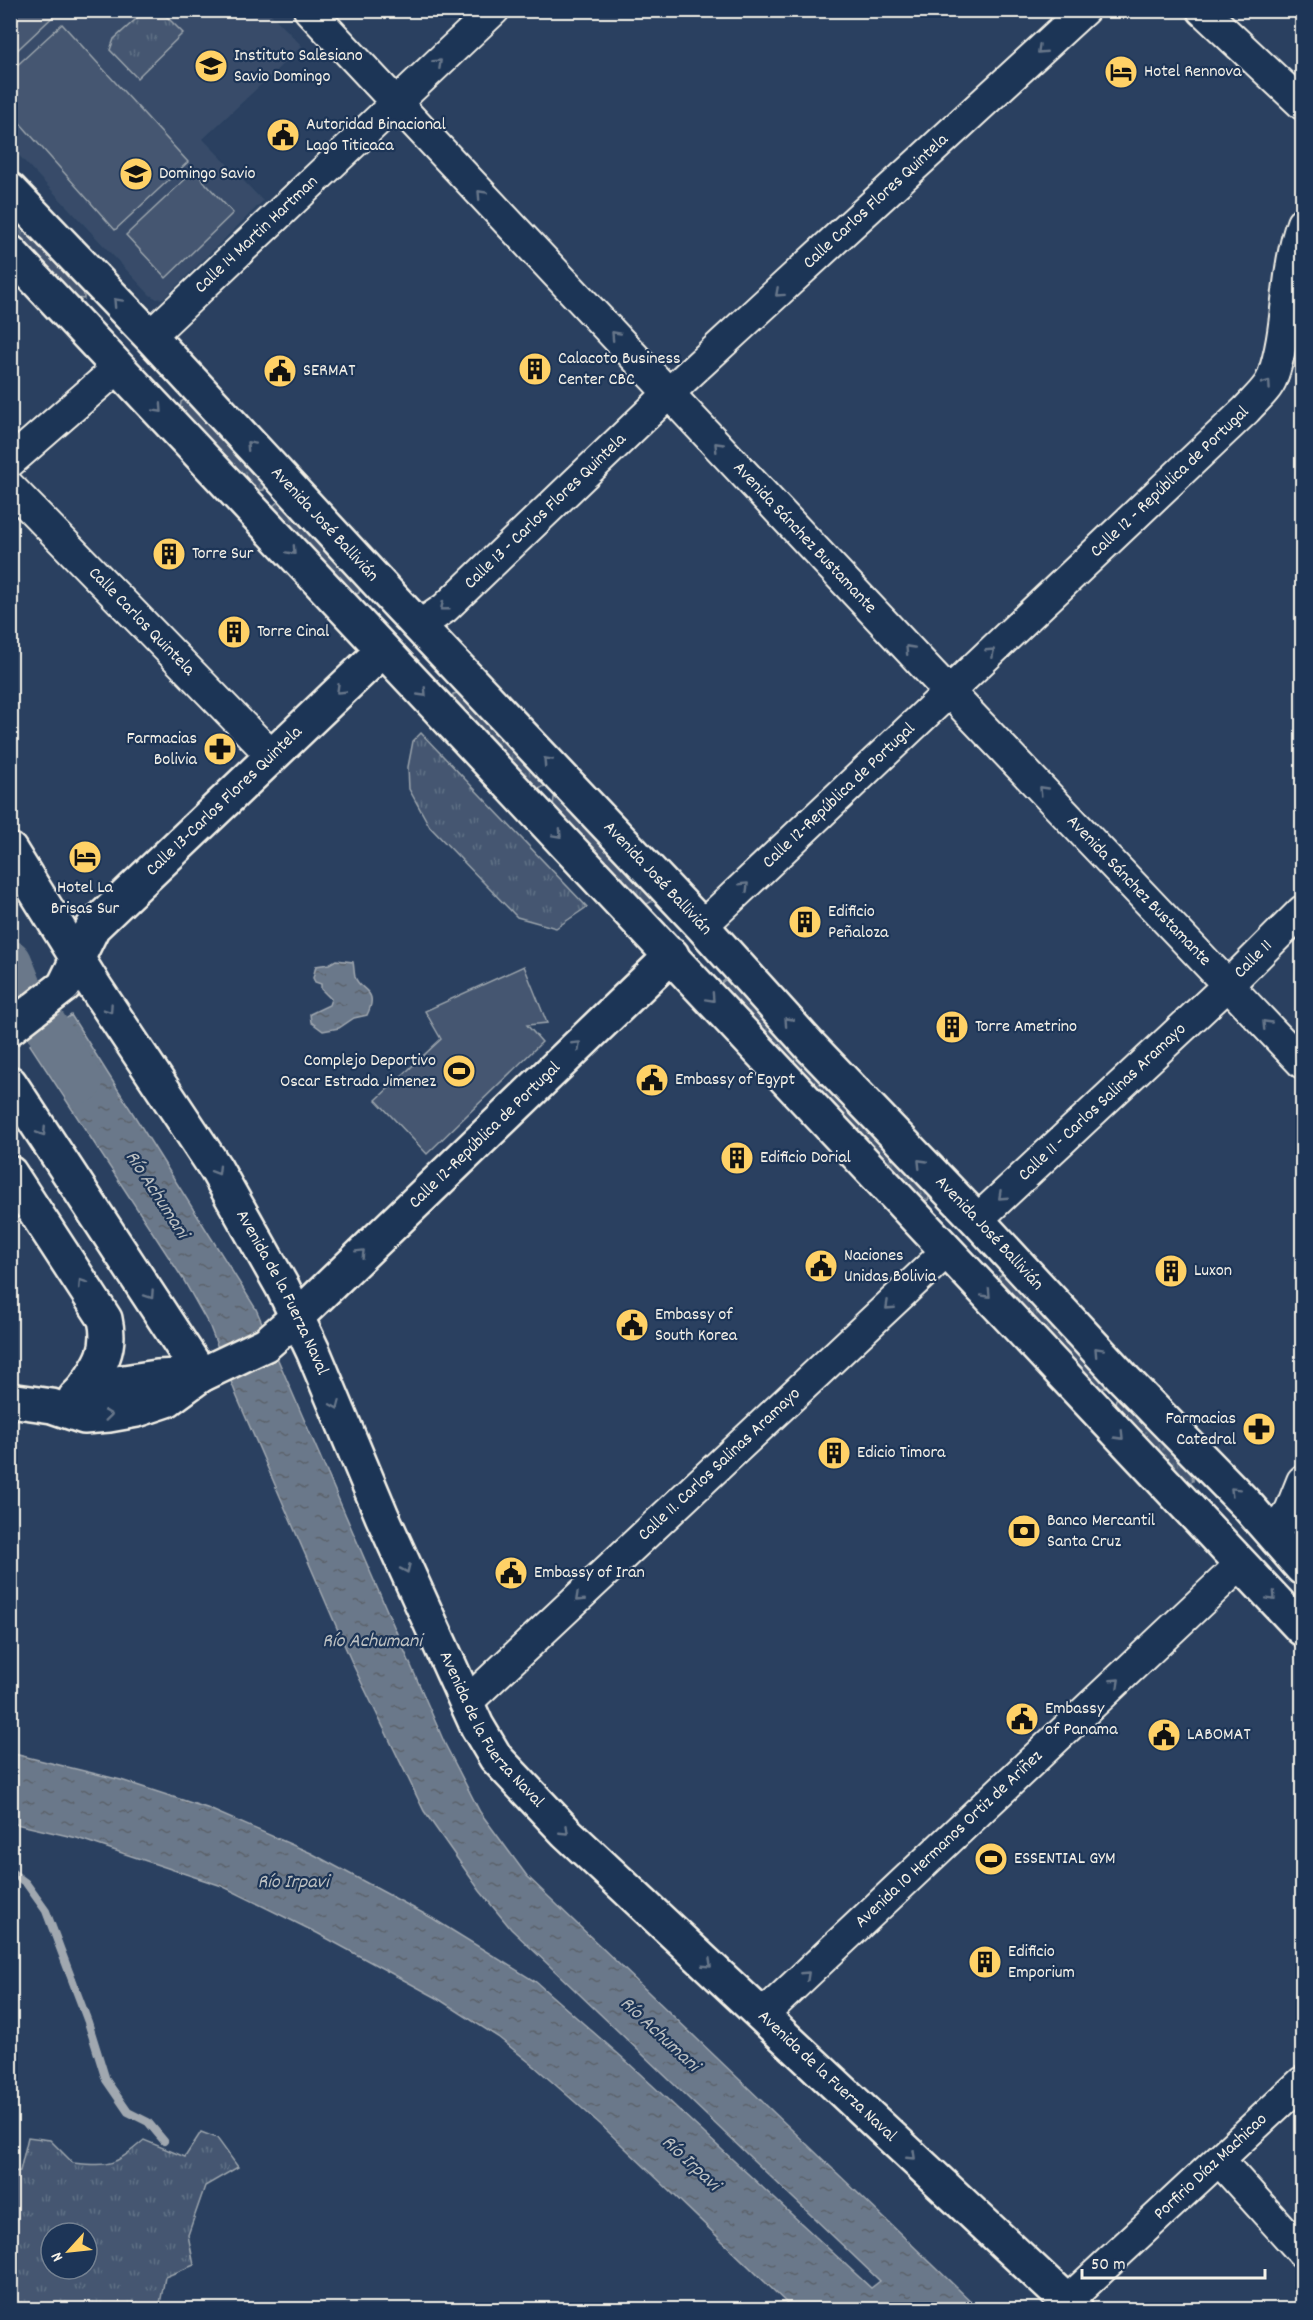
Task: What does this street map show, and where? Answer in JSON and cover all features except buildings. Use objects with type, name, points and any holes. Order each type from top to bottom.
[{"type":"main road","name":"Avenida José Ballivián","points":[[10,190],[150,336],[1108,1363],[1246,1504],[1302,1568]]},
{"type":"main road","points":[[10,252],[1302,1629]]},
{"type":"main road","name":"Calle 13-Carlos Flores Quintela","points":[[71,973],[93,927],[383,650],[419,626]]},
{"type":"main road","name":"Avenida de la Fuerza Naval","points":[[10,850],[71,973],[216,1169],[279,1335],[313,1351],[382,1516],[466,1703],[496,1758],[566,1832],[763,2014],[1071,2306]]},
{"type":"main road","name":"Calle 12-República de Portugal","points":[[209,1372],[279,1335],[702,926]]},
{"type":"main road","points":[[13,1027],[71,973]]},
{"type":"main road","points":[[10,1083],[209,1372]]},
{"type":"main road","points":[[10,1173],[105,1319],[108,1334],[107,1349],[99,1368],[83,1390],[75,1398],[52,1406]]},
{"type":"main road","points":[[83,1390],[156,1377],[209,1372]]},
{"type":"main road","points":[[10,1400],[52,1406],[84,1417],[109,1415],[137,1410],[167,1400],[209,1372]]},
{"type":"main road","points":[[1241,1564],[1273,1534]]},
{"type":"street","name":"Avenida Sánchez Bustamante","points":[[309,10],[949,692],[1302,1063]]},
{"type":"street","name":"Calle 14 Martin Hartman","points":[[150,336],[494,10]]},
{"type":"street","name":"Calle Carlos Flores Quintela","points":[[669,393],[1084,10]]},
{"type":"street","points":[[1202,10],[1302,104]]},
{"type":"street","name":"Calle 12 - República de Portugal","points":[[949,692],[1246,410],[1272,380],[1297,239],[1302,223]]},
{"type":"street","points":[[10,462],[119,367]]},
{"type":"street","name":"Calle 13 - Carlos Flores Quintela","points":[[419,626],[456,597],[669,393]]},
{"type":"street","name":"Calle Carlos Quintela","points":[[10,487],[271,755]]},
{"type":"street","name":"Calle 12-República de Portugal","points":[[702,926],[949,692]]},
{"type":"street","name":"Calle 11","points":[[1229,984],[1302,911]]},
{"type":"street","name":"Calle 11 - Carlos Salinas Aramayo","points":[[976,1220],[1229,984]]},
{"type":"street","name":"Calle 11. Carlos Salinas Aramayo","points":[[466,1703],[946,1251]]},
{"type":"street","points":[[1273,1534],[1290,1511],[1302,1481]]},
{"type":"street","name":"Avenida 10 Hermanos Ortiz de Ariñez","points":[[763,2014],[1241,1564]]},
{"type":"street","name":"Porfirio Díaz Machicao","points":[[1071,2306],[1302,2082]]},
{"type":"street","points":[[1220,2161],[1302,2252]]},
{"type":"shaded area","name":"Domingo Savio","points":[[11,11],[268,11],[302,46],[203,139],[263,201],[164,298],[157,299],[150,295],[11,147]]},
{"type":"green space","points":[[11,10],[59,10],[59,11],[11,56]]},
{"type":"green space","points":[[145,11],[161,11],[183,33],[137,78],[110,50],[114,39]]},
{"type":"green space","points":[[62,24],[188,162],[115,230],[11,113],[11,71]]},
{"type":"green space","points":[[194,171],[233,213],[166,278],[126,235]]},
{"type":"green space","points":[[11,210],[84,289],[84,299],[74,298],[11,231]]},
{"type":"green space","points":[[189,401],[265,482],[264,490],[255,491],[180,410],[181,402]]},
{"type":"green space","points":[[280,500],[360,586],[359,593],[351,596],[274,511],[273,506]]},
{"type":"green space","points":[[453,694],[462,694],[545,783],[543,787],[539,789],[533,787],[452,704]]},
{"type":"green space","points":[[421,733],[587,907],[556,928],[517,917],[430,827],[409,789],[408,767],[413,741]]},
{"type":"green space","points":[[559,797],[653,897],[651,902],[647,904],[641,902],[553,807],[554,798]]},
{"type":"green space","name":"Complejo Deportivo Oscar Estrada Jimenez","points":[[524,966],[547,1023],[527,1025],[542,1042],[427,1154],[376,1100],[441,1039],[425,1011]]},
{"type":"green space","points":[[726,979],[730,980],[928,1190],[930,1195],[928,1200],[921,1201],[720,989],[720,984]]},
{"type":"green space","points":[[1007,1275],[1106,1383],[1105,1388],[1096,1388],[998,1284],[999,1276]]},
{"type":"green space","points":[[1119,1398],[1193,1472],[1193,1481],[1188,1483],[1183,1481],[1114,1408],[1116,1399]]},
{"type":"green space","points":[[201,2132],[217,2138],[238,2167],[205,2186],[188,2235],[194,2265],[165,2277],[159,2309],[11,2309],[11,2172],[20,2171],[28,2137],[50,2140],[73,2163],[97,2165],[119,2159],[144,2140],[185,2157]]},
{"type":"water","points":[[336,960],[353,962],[357,982],[370,996],[370,1007],[367,1015],[354,1018],[339,1028],[323,1031],[311,1022],[310,1014],[329,1005],[331,999],[321,989],[321,984],[315,982],[313,978],[316,966],[329,964]]},
{"type":"water","name":"Río Irpavi","points":[[71,1015],[256,1309],[445,1744],[480,1812],[527,1876],[979,2309],[793,2309],[600,2124],[534,2066],[498,2037],[437,1998],[317,1933],[222,1886],[77,1838],[11,1823],[10,1753],[121,1780],[207,1808],[311,1853],[432,1918],[536,1982],[624,2059],[871,2288],[880,2281],[511,1929],[480,1891],[424,1811],[353,1665],[237,1397],[210,1327],[183,1279],[30,1045]]},
{"type":"waterway","name":"Río Achumani","points":[[10,962],[20,987],[81,1081]]},
{"type":"waterway","points":[[10,1871],[26,1883],[46,1911],[88,2022],[106,2080],[128,2112],[148,2122],[164,2141]]},
{"type":"place","name":"Instituto Salesiano Savio Domingo","points":[[211,66]]},
{"type":"place","name":"Hotel Rennova","points":[[1121,72]]},
{"type":"place","name":"Autoridad Binacional Lago Titicaca","points":[[283,135]]},
{"type":"place","name":"Domingo Savio","points":[[136,174]]},
{"type":"place","name":"Calacoto Business Center CBC","points":[[535,369]]},
{"type":"place","name":"SERMAT","points":[[280,371]]},
{"type":"place","name":"Torre Sur","points":[[169,554]]},
{"type":"place","name":"Torre Cinal","points":[[234,632]]},
{"type":"place","name":"Farmacias Bolivia","points":[[220,749]]},
{"type":"place","name":"Hotel La Brisas Sur","points":[[85,857]]},
{"type":"place","name":"Edificio Peñaloza","points":[[805,922]]},
{"type":"place","name":"Torre Ametrino","points":[[952,1027]]},
{"type":"place","name":"Complejo Deportivo Oscar Estrada Jimenez","points":[[459,1071]]},
{"type":"place","name":"Embassy of Egypt","points":[[652,1080]]},
{"type":"place","name":"Edificio Dorial","points":[[737,1158]]},
{"type":"place","name":"Naciones Unidas Bolivia","points":[[821,1266]]},
{"type":"place","name":"Luxon","points":[[1171,1271]]},
{"type":"place","name":"Embassy of South Korea","points":[[632,1325]]},
{"type":"place","name":"Farmacias Catedral","points":[[1259,1429]]},
{"type":"place","name":"Edicio Timora","points":[[834,1453]]},
{"type":"place","name":"Banco Mercantil Santa Cruz","points":[[1024,1531]]},
{"type":"place","name":"Embassy of Iran","points":[[511,1573]]},
{"type":"place","name":"Embassy of Panama","points":[[1022,1719]]},
{"type":"place","name":"LABOMAT","points":[[1164,1735]]},
{"type":"place","name":"ESSENTIAL GYM","points":[[991,1859]]},
{"type":"place","name":"Edificio Emporium","points":[[985,1962]]}]
